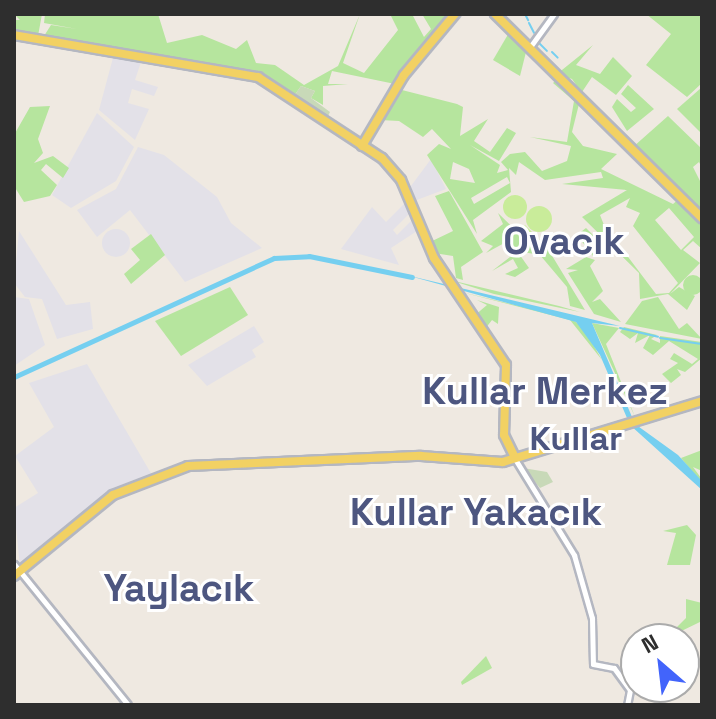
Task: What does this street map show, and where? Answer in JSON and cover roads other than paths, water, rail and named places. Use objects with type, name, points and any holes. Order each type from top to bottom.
[{"type":"main road","points":[[363,144],[404,75],[455,14]]},
{"type":"main road","points":[[495,14],[702,218]]},
{"type":"main road","points":[[14,36],[258,78],[363,144],[400,178],[447,280],[507,367],[504,435],[515,458]]},
{"type":"main road","points":[[363,144],[398,178],[436,272],[447,280]]},
{"type":"main road","points":[[16,570],[113,495],[188,466],[515,458],[636,418],[702,401]]},
{"type":"street","points":[[530,48],[554,14]]},
{"type":"street","points":[[515,458],[574,555],[592,618],[593,664],[614,668],[630,690],[627,705]]},
{"type":"street","points":[[16,570],[128,705]]},
{"type":"water","points":[[406,275],[620,326],[592,323],[635,424],[678,455],[700,479],[702,490],[630,425],[600,355],[576,322]]},
{"type":"waterway","points":[[525,14],[528,20]]},
{"type":"waterway","points":[[529,23],[534,33]]},
{"type":"waterway","points":[[537,41],[547,51]]},
{"type":"waterway","points":[[552,52],[558,58]]},
{"type":"waterway","points":[[14,377],[274,258],[309,256],[412,277]]},
{"type":"waterway","points":[[620,328],[658,337]]},
{"type":"waterway","points":[[660,338],[702,344]]},
{"type":"district","name":"Ovacık","points":[[564,242]]},
{"type":"district","name":"Kullar Merkez","points":[[545,392]]},
{"type":"district","name":"Kullar","points":[[576,439]]},
{"type":"district","name":"Kullar Yakacık","points":[[476,513]]},
{"type":"district","name":"Yaylacık","points":[[179,589]]}]
